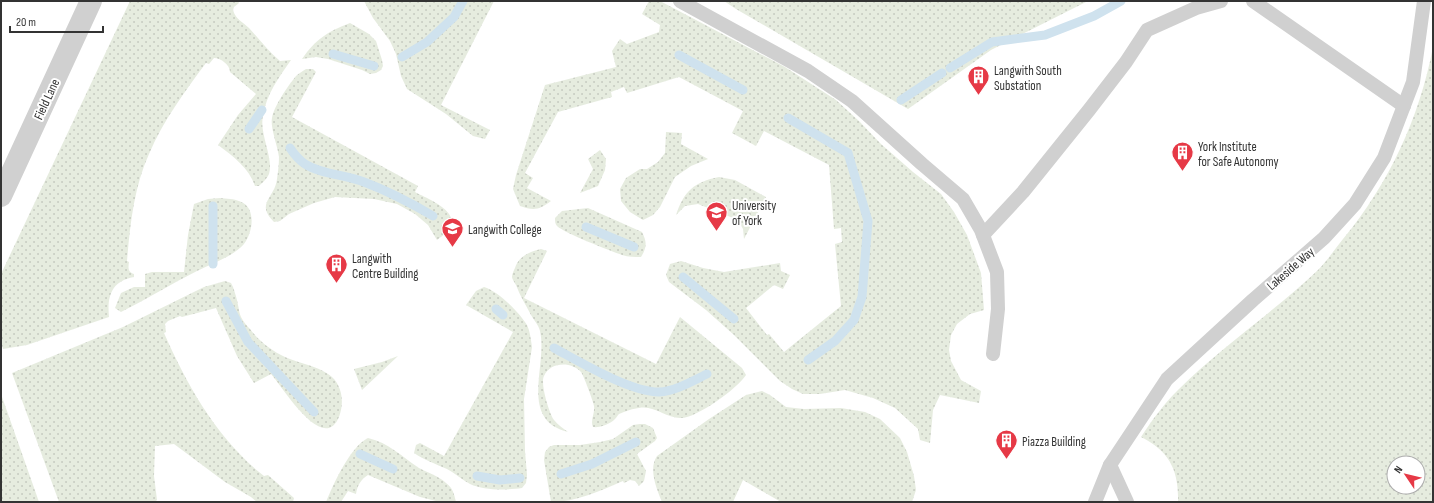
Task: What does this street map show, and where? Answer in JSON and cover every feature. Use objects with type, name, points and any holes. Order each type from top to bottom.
[{"type":"street","name":"Field Lane","points":[[1,196],[91,1]]},
{"type":"lane","points":[[680,1],[808,71],[852,101],[963,199],[983,235],[997,272],[998,309],[993,354]]},
{"type":"lane","points":[[983,235],[1023,192],[1089,110],[1126,62],[1147,30],[1196,8],[1221,1]]},
{"type":"lane","points":[[1253,1],[1404,106]]},
{"type":"lane","name":"Lakeside Way","points":[[1095,502],[1110,465],[1167,379],[1253,300],[1324,238],[1355,204],[1384,158],[1413,82],[1424,1]]},
{"type":"lane","points":[[1110,465],[1127,502]]},
{"type":"shaded area","points":[[130,1],[238,1],[239,3],[233,10],[238,19],[249,28],[280,61],[291,60],[270,94],[263,116],[263,130],[270,161],[269,174],[259,186],[255,186],[245,168],[218,145],[238,115],[256,94],[230,72],[230,69],[225,62],[214,58],[209,64],[206,63],[175,107],[161,130],[144,167],[136,193],[128,247],[127,261],[129,262],[129,270],[134,274],[134,277],[126,279],[115,286],[110,297],[109,317],[27,345],[3,349],[1,342],[1,274]]},
{"type":"shaded area","points":[[364,1],[494,1],[441,105],[490,130],[485,139],[473,136],[446,114],[407,89],[401,76],[396,54],[390,41],[373,18]]},
{"type":"shaded area","points":[[649,1],[660,1],[785,67],[836,100],[881,144],[941,194],[954,212],[967,235],[981,273],[984,310],[970,314],[957,324],[951,335],[949,350],[951,361],[961,380],[981,391],[979,403],[940,395],[933,410],[930,443],[920,440],[918,429],[895,408],[873,398],[845,390],[820,394],[803,394],[792,389],[780,381],[734,335],[706,310],[669,282],[666,275],[670,264],[681,261],[703,268],[724,272],[780,263],[781,271],[790,275],[783,289],[774,285],[746,308],[767,335],[769,334],[784,352],[841,306],[835,244],[842,242],[841,228],[834,229],[829,165],[764,131],[756,146],[732,133],[743,111],[679,77],[627,93],[624,87],[611,92],[612,97],[558,112],[525,173],[533,178],[527,188],[551,201],[536,209],[529,209],[520,206],[513,189],[516,175],[545,85],[616,67],[612,51],[620,39],[627,44],[659,32],[660,25],[642,14]]},
{"type":"shaded area","points":[[724,1],[1088,1],[991,50],[908,109]]},
{"type":"shaded area","points":[[350,23],[369,34],[376,41],[382,60],[383,66],[381,70],[370,74],[328,59],[316,57],[302,59],[317,41]]},
{"type":"shaded area","points":[[1433,47],[1433,502],[1178,502],[1177,480],[1170,463],[1159,449],[1151,442],[1141,437],[1154,418],[1178,390],[1212,359],[1284,300],[1318,270],[1328,259],[1360,218],[1388,173],[1400,149],[1420,100]]},
{"type":"shaded area","points":[[306,69],[313,69],[316,72],[292,117],[418,186],[415,192],[436,203],[448,213],[451,219],[451,225],[445,234],[437,240],[428,225],[415,214],[397,204],[374,199],[335,197],[314,203],[289,214],[280,221],[274,222],[266,210],[268,200],[276,186],[279,162],[272,126],[273,113],[289,85],[296,76]]},
{"type":"shaded area","points":[[666,132],[682,133],[681,144],[708,159],[691,166],[675,177],[660,207],[653,215],[643,220],[630,212],[621,201],[620,189],[626,178],[640,169],[647,169],[658,162],[665,153]]},
{"type":"shaded area","points":[[600,150],[606,159],[605,170],[598,186],[580,193],[593,169],[588,159]]},
{"type":"shaded area","points":[[719,177],[735,180],[766,197],[744,239],[743,229],[738,220],[698,204],[685,206],[676,215],[683,200],[691,189],[710,179]]},
{"type":"shaded area","points":[[220,198],[240,201],[250,210],[252,219],[251,226],[244,244],[228,256],[187,276],[121,312],[115,308],[121,293],[134,287],[145,287],[145,274],[152,272],[184,272],[188,235],[194,204],[208,199]]},
{"type":"shaded area","points":[[588,208],[642,232],[646,244],[641,257],[627,256],[616,253],[588,242],[557,226],[555,218],[562,211]]},
{"type":"shaded area","points":[[541,249],[547,251],[524,298],[656,364],[680,317],[742,368],[746,375],[742,381],[726,395],[696,414],[680,418],[670,416],[650,408],[637,408],[619,414],[615,419],[602,426],[593,427],[592,419],[594,404],[581,372],[572,366],[556,366],[547,371],[544,376],[544,391],[554,420],[568,432],[553,426],[544,416],[539,404],[538,390],[541,359],[540,331],[512,279],[513,272],[519,260],[529,253]]},
{"type":"shaded area","points":[[225,281],[231,283],[233,287],[242,319],[262,342],[291,360],[314,367],[329,374],[340,389],[342,401],[339,417],[332,427],[323,428],[313,423],[303,414],[271,374],[254,383],[237,356],[216,308],[182,317],[180,316],[168,321],[165,324],[166,332],[164,333],[182,371],[216,425],[243,458],[264,476],[268,475],[294,498],[293,502],[257,502],[225,482],[174,444],[155,446],[154,476],[157,500],[155,502],[59,502],[12,373],[123,327],[204,287]]},
{"type":"shaded area","points":[[484,287],[496,293],[514,309],[524,320],[529,330],[532,347],[524,399],[527,475],[526,483],[522,488],[482,488],[470,484],[453,472],[414,453],[416,445],[420,443],[444,456],[513,332],[466,305],[476,291]]},
{"type":"shaded area","points":[[398,356],[362,390],[354,369],[382,362]]},
{"type":"shaded area","points":[[762,391],[786,407],[804,409],[841,408],[865,412],[880,419],[900,438],[907,452],[914,476],[916,490],[912,502],[781,502],[743,480],[733,502],[662,502],[653,473],[654,461],[657,456],[746,395]]},
{"type":"shaded area","points":[[1,394],[39,502],[1,502]]},
{"type":"shaded area","points":[[645,424],[653,428],[657,438],[637,454],[646,471],[644,481],[639,486],[635,481],[630,480],[624,483],[623,481],[579,498],[560,502],[551,502],[544,460],[545,452],[549,447],[554,445],[580,445],[613,439],[633,425]]},
{"type":"shaded area","points":[[368,438],[395,450],[419,468],[437,476],[452,489],[456,502],[440,502],[420,497],[368,475],[360,483],[356,494],[348,491],[341,502],[326,502],[343,466],[355,449]]},
{"type":"waterway","points":[[402,57],[427,42],[454,17],[463,1]]},
{"type":"waterway","points":[[950,68],[992,42],[1045,35],[1094,16],[1121,1]]},
{"type":"waterway","points":[[333,54],[374,66]]},
{"type":"waterway","points":[[679,55],[743,90]]},
{"type":"waterway","points":[[901,100],[942,73]]},
{"type":"waterway","points":[[249,129],[262,110]]},
{"type":"waterway","points":[[788,118],[848,153],[868,221],[862,297],[854,320],[835,341],[808,360]]},
{"type":"waterway","points":[[290,148],[301,161],[311,167],[373,186],[416,206],[433,216]]},
{"type":"waterway","points":[[213,206],[213,264]]},
{"type":"waterway","points":[[586,227],[634,247]]},
{"type":"waterway","points":[[683,277],[734,319]]},
{"type":"waterway","points":[[226,301],[248,342],[314,412]]},
{"type":"waterway","points":[[496,309],[503,315]]},
{"type":"waterway","points":[[554,348],[620,382],[647,391],[659,392],[672,390],[707,374]]},
{"type":"waterway","points":[[561,474],[592,464],[636,442]]},
{"type":"waterway","points":[[360,454],[393,469]]},
{"type":"waterway","points":[[477,476],[500,480],[520,478]]},
{"type":"place","name":"Langwith South Substation","points":[[978,96]]},
{"type":"place","name":"York Institute for Safe Autonomy","points":[[1183,172]]},
{"type":"place","name":"University of York","points":[[717,232]]},
{"type":"place","name":"Langwith College","points":[[452,248]]},
{"type":"place","name":"Langwith Centre Building","points":[[336,284]]},
{"type":"place","name":"Piazza Building","points":[[1006,460]]}]
